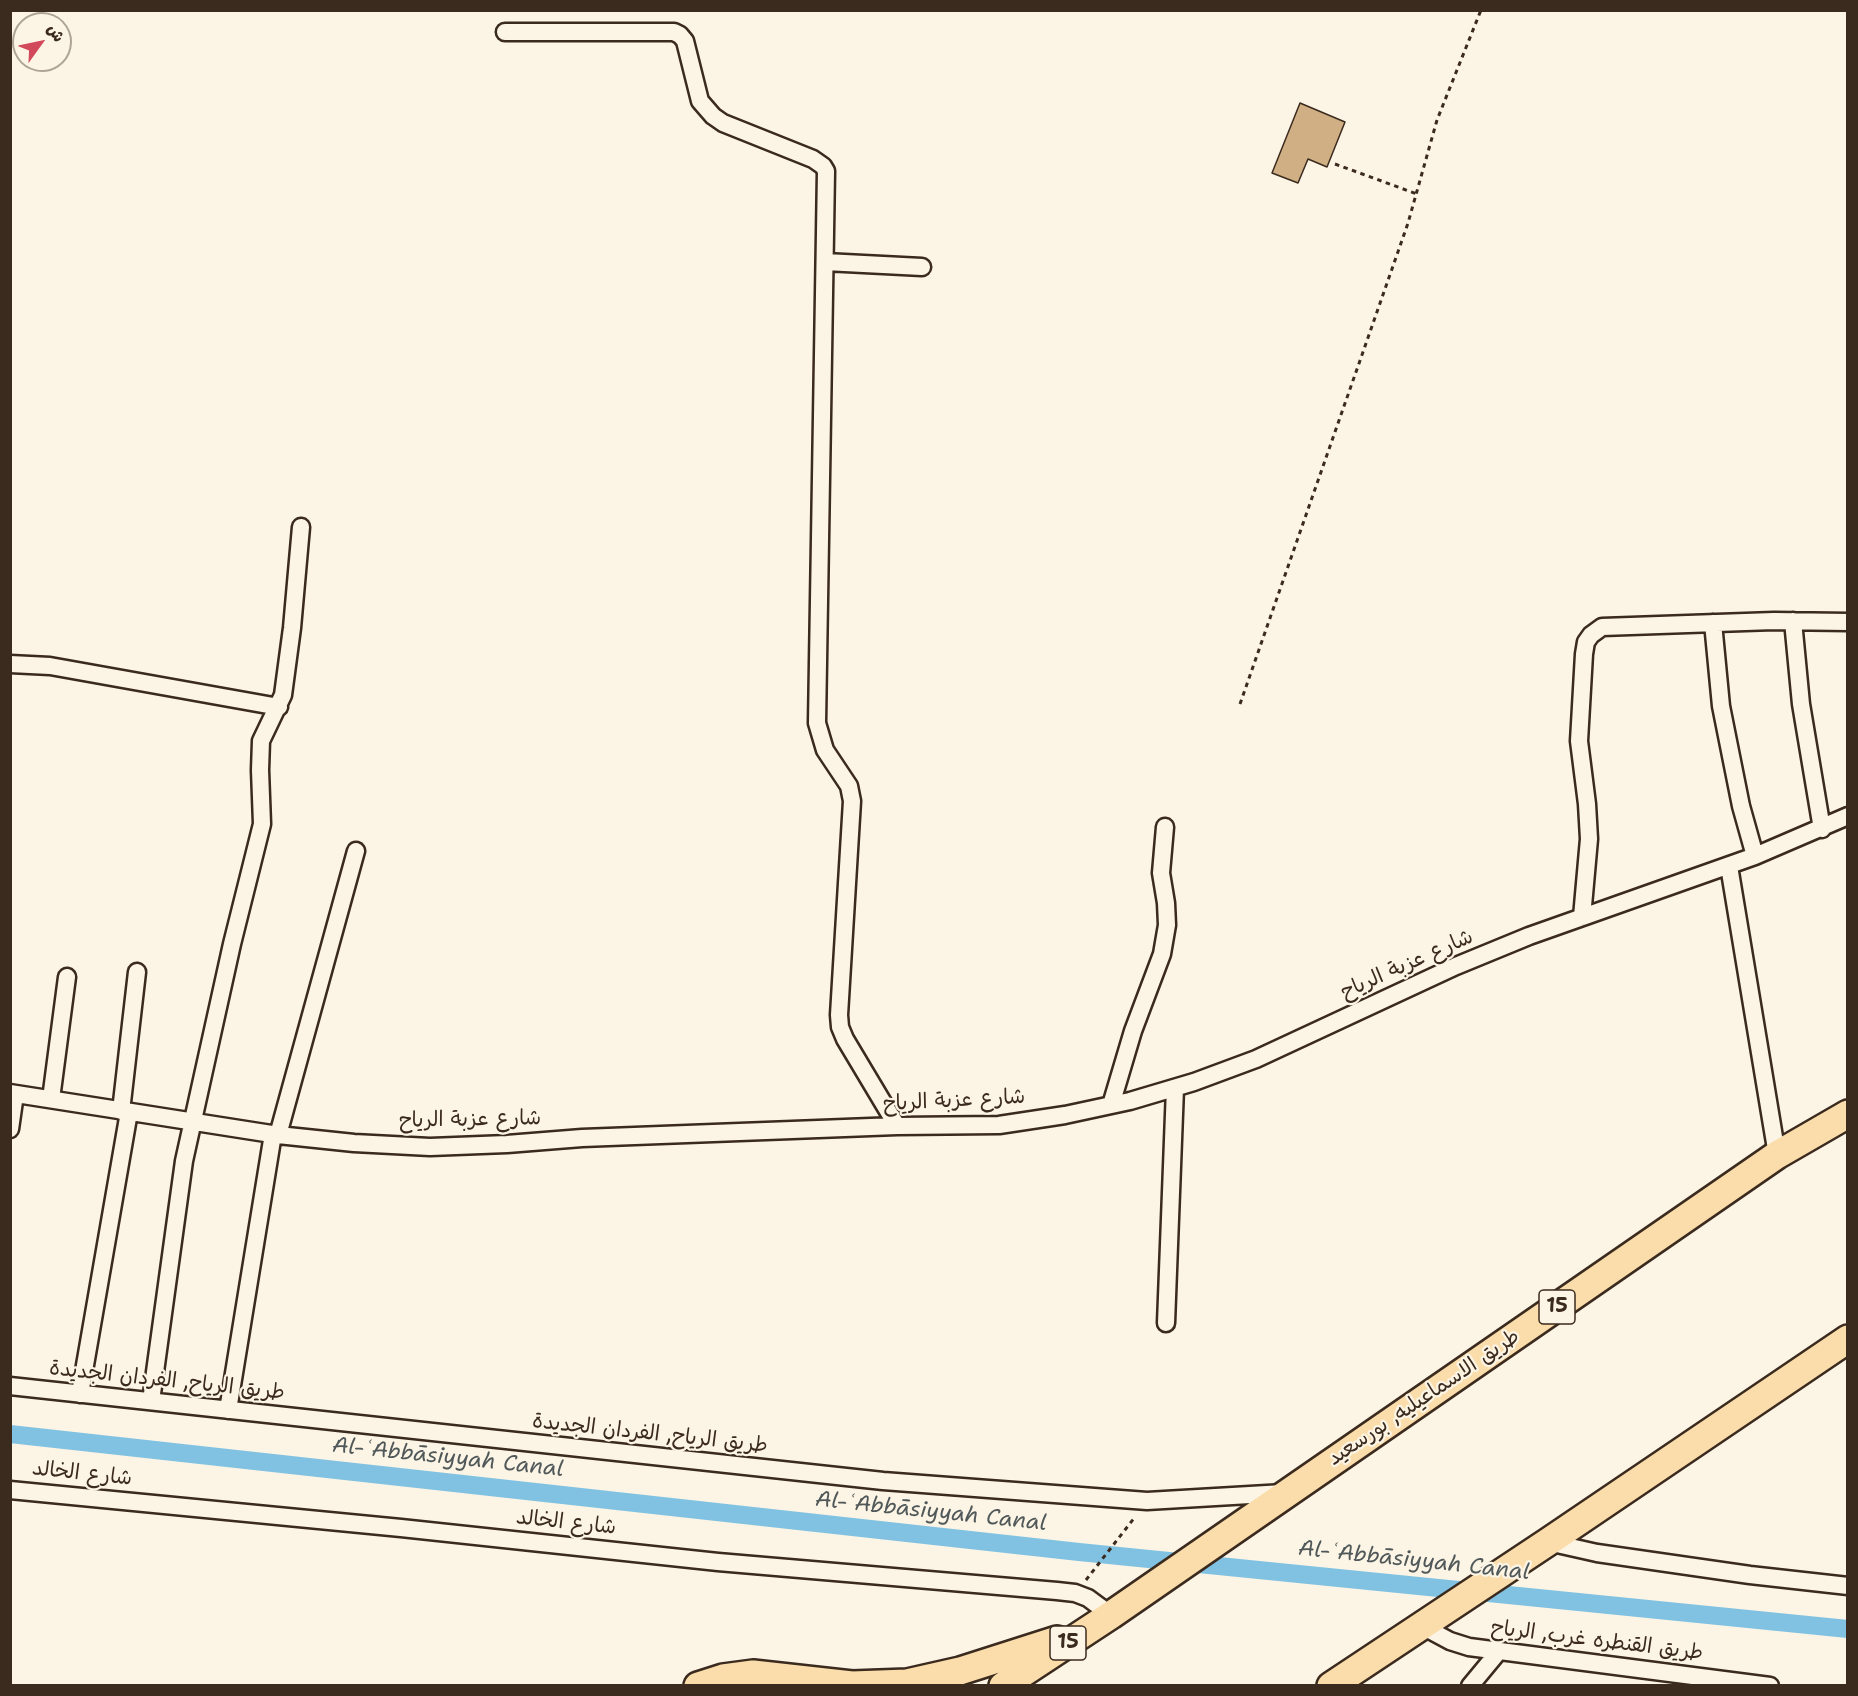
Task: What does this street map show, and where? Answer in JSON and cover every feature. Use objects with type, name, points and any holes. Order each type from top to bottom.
[{"type":"highway","name":"طريق الاسماعيليه, بورسعيد","points":[[1003,1686],[1111,1615],[1777,1155],[1848,1114]]},
{"type":"highway","points":[[1331,1686],[1848,1339]]},
{"type":"highway","points":[[710,1682],[753,1674],[852,1685],[907,1683],[960,1671],[1035,1646],[1084,1633]]},
{"type":"highway","points":[[1363,1686],[1384,1651]]},
{"type":"street","points":[[505,32],[666,31],[680,35],[688,50],[700,101],[713,116],[723,123],[813,159],[823,166],[827,177],[817,723],[825,750],[849,786],[852,801],[839,1015],[845,1039],[897,1126]]},
{"type":"street","points":[[825,262],[922,267]]},
{"type":"street","points":[[151,1401],[183,1161],[232,944],[262,824],[261,741],[279,707],[286,679],[301,527]]},
{"type":"street","points":[[1793,621],[1801,704],[1822,829]]},
{"type":"street","points":[[1582,917],[1589,839],[1579,741],[1586,642],[1591,635],[1602,627],[1793,621],[1848,622]]},
{"type":"street","points":[[1713,623],[1724,718],[1741,806],[1755,856]]},
{"type":"street","points":[[10,664],[50,666],[279,707]]},
{"type":"street","name":"شارع عزبة الرياح","points":[[13,1093],[276,1134],[354,1143],[430,1147],[582,1138],[897,1126],[999,1125],[1111,1105],[1176,1088],[1256,1059],[1456,966],[1529,936],[1729,866],[1822,829],[1848,816]]},
{"type":"street","points":[[1111,1105],[1133,1031],[1162,954],[1167,925],[1161,873],[1165,827]]},
{"type":"street","points":[[228,1410],[276,1134],[356,851]]},
{"type":"street","points":[[1729,866],[1777,1155]]},
{"type":"street","points":[[80,1394],[125,1112],[137,972]]},
{"type":"street","points":[[51,1099],[67,977]]},
{"type":"street","points":[[1166,1323],[1176,1088]]},
{"type":"street","points":[[10,1129],[13,1093]]},
{"type":"street","name":"طريق الرياح, الفردان الجديدة","points":[[10,1386],[883,1481],[1148,1501],[1278,1499]]},
{"type":"street","name":"شارع الخالد","points":[[10,1490],[718,1562],[1075,1593],[1088,1598],[1111,1615]]},
{"type":"street","points":[[1548,1542],[1597,1553],[1750,1575],[1848,1586]]},
{"type":"street","name":"طريق القنطره غرب, الرياح","points":[[1422,1626],[1449,1641],[1469,1647],[1770,1686]]},
{"type":"street","points":[[1470,1686],[1499,1651]]},
{"type":"path","points":[[1240,704],[1417,194],[1437,120],[1481,10]]},
{"type":"path","points":[[1335,164],[1417,194]]},
{"type":"path","points":[[1083,1583],[1134,1518]]},
{"type":"building","points":[[1300,103],[1345,122],[1327,167],[1308,159],[1298,183],[1272,173]]},
{"type":"waterway","name":"Al-ʿAbbāsiyyah Canal","points":[[10,1434],[1079,1552],[1848,1629]]}]
